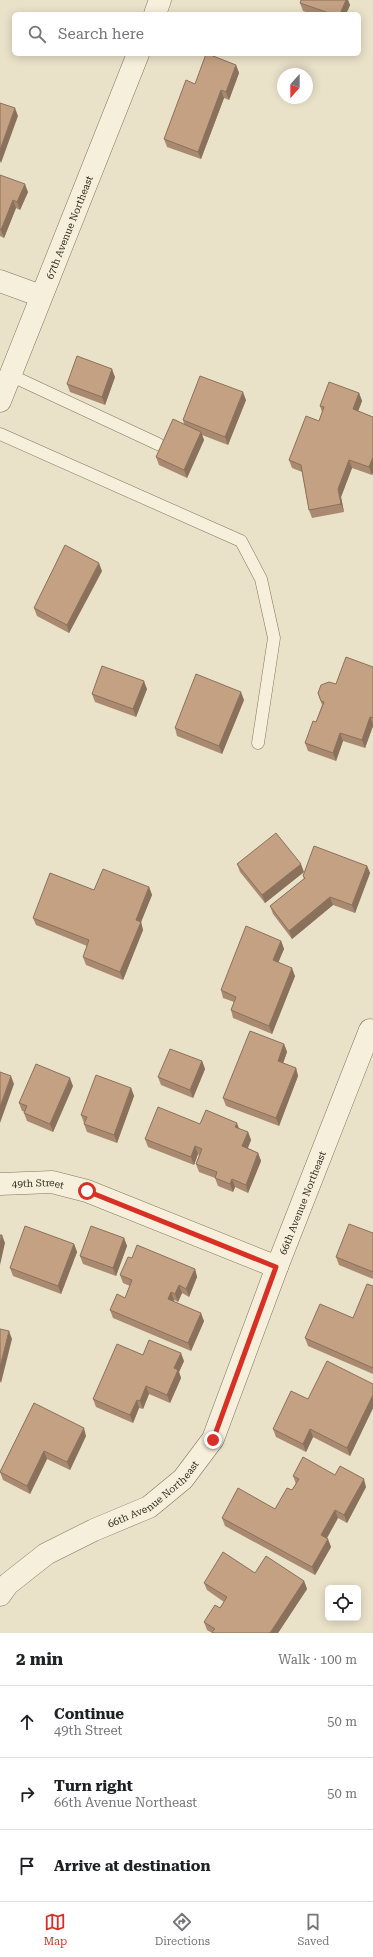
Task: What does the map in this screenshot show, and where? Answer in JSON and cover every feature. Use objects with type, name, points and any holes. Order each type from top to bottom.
[{"type":"street","points":[[156,12],[160,0]]},
{"type":"street","name":"67th Avenue Northeast","points":[[0,401],[137,56]]},
{"type":"street","points":[[0,281],[41,296]]},
{"type":"street","name":"66th Avenue Northeast","points":[[0,1595],[8,1584],[46,1554],[94,1530],[149,1506],[183,1479],[213,1440],[276,1267],[370,1030]]},
{"type":"street","name":"49th Street","points":[[0,1184],[52,1182],[87,1191],[276,1267]]},
{"type":"lane","points":[[10,375],[158,444]]},
{"type":"lane","points":[[0,434],[241,541],[261,579],[274,638],[258,743]]},
{"type":"building","points":[[301,0],[346,0],[341,12],[326,12],[300,3]]},
{"type":"building","points":[[205,56],[213,56],[236,65],[226,92],[221,90],[198,152],[164,139],[186,80],[195,84]]},
{"type":"building","points":[[0,103],[15,108],[0,150]]},
{"type":"building","points":[[0,175],[25,184],[17,202],[13,200],[1,230],[0,229]]},
{"type":"building","points":[[77,356],[112,369],[102,397],[67,384]]},
{"type":"building","points":[[200,376],[243,392],[225,437],[183,420]]},
{"type":"building","points":[[329,382],[359,393],[353,409],[373,417],[373,457],[369,467],[349,460],[338,489],[341,504],[309,510],[301,465],[289,460],[306,416],[319,421],[324,407],[320,406]]},
{"type":"building","points":[[173,419],[201,432],[184,470],[156,457]]},
{"type":"building","points":[[65,545],[99,563],[67,625],[34,608]]},
{"type":"building","points":[[346,657],[373,667],[373,718],[370,717],[362,740],[340,733],[333,753],[305,743],[313,721],[316,722],[324,702],[321,701],[318,693],[321,685],[329,682],[336,684]]},
{"type":"building","points":[[102,666],[144,681],[133,709],[92,694]]},
{"type":"building","points":[[196,674],[241,692],[219,746],[175,728]]},
{"type":"building","points":[[276,833],[301,864],[262,895],[237,864]]},
{"type":"building","points":[[314,846],[367,866],[352,905],[330,897],[289,931],[270,906],[305,878],[303,876]]},
{"type":"building","points":[[103,869],[149,887],[136,920],[141,922],[120,972],[83,957],[89,940],[33,918],[50,873],[94,890]]},
{"type":"building","points":[[246,926],[281,941],[273,960],[292,968],[269,1026],[231,1010],[236,997],[221,990]]},
{"type":"building","points":[[250,1031],[284,1044],[278,1061],[296,1068],[276,1118],[223,1098]]},
{"type":"building","points":[[170,1049],[202,1061],[190,1090],[158,1077]]},
{"type":"building","points":[[36,1064],[70,1078],[50,1124],[24,1113],[27,1106],[19,1103]]},
{"type":"building","points":[[0,1072],[11,1076],[0,1107]]},
{"type":"building","points":[[96,1075],[131,1088],[114,1135],[84,1124],[87,1117],[81,1115]]},
{"type":"building","points":[[158,1107],[200,1124],[206,1110],[237,1123],[235,1127],[248,1132],[242,1146],[258,1153],[246,1185],[232,1179],[230,1184],[215,1178],[217,1172],[196,1164],[202,1149],[195,1146],[191,1157],[145,1139]]},
{"type":"building","points":[[349,1224],[373,1233],[373,1272],[336,1257]]},
{"type":"building","points":[[25,1226],[74,1244],[58,1286],[10,1268]]},
{"type":"building","points":[[91,1226],[124,1238],[113,1268],[80,1256]]},
{"type":"building","points":[[137,1245],[195,1269],[186,1289],[179,1285],[175,1294],[171,1292],[168,1299],[201,1313],[188,1343],[110,1310],[117,1294],[125,1298],[132,1280],[120,1275],[128,1257],[132,1258]]},
{"type":"building","points":[[367,1284],[373,1286],[373,1368],[305,1338],[320,1304],[353,1318]]},
{"type":"building","points":[[0,1329],[9,1331],[0,1367]]},
{"type":"building","points":[[149,1340],[181,1353],[174,1368],[178,1370],[167,1395],[146,1386],[140,1401],[137,1400],[130,1415],[93,1399],[117,1344],[143,1355]]},
{"type":"building","points":[[327,1361],[373,1384],[373,1395],[347,1448],[310,1429],[303,1444],[273,1429],[291,1391],[308,1399]]},
{"type":"building","points":[[34,1403],[84,1428],[67,1462],[44,1451],[27,1486],[0,1472]]},
{"type":"building","points":[[303,1457],[335,1475],[340,1466],[364,1479],[344,1515],[335,1510],[321,1535],[328,1539],[312,1567],[222,1518],[238,1488],[275,1509],[287,1488],[292,1490],[299,1479],[293,1476]]},
{"type":"building","points":[[223,1552],[255,1573],[266,1556],[304,1581],[270,1633],[214,1633],[212,1632],[215,1629],[204,1622],[215,1605],[220,1608],[227,1597],[204,1583]]},
{"type":"route","points":[[87,1191],[276,1267],[213,1440]]}]
